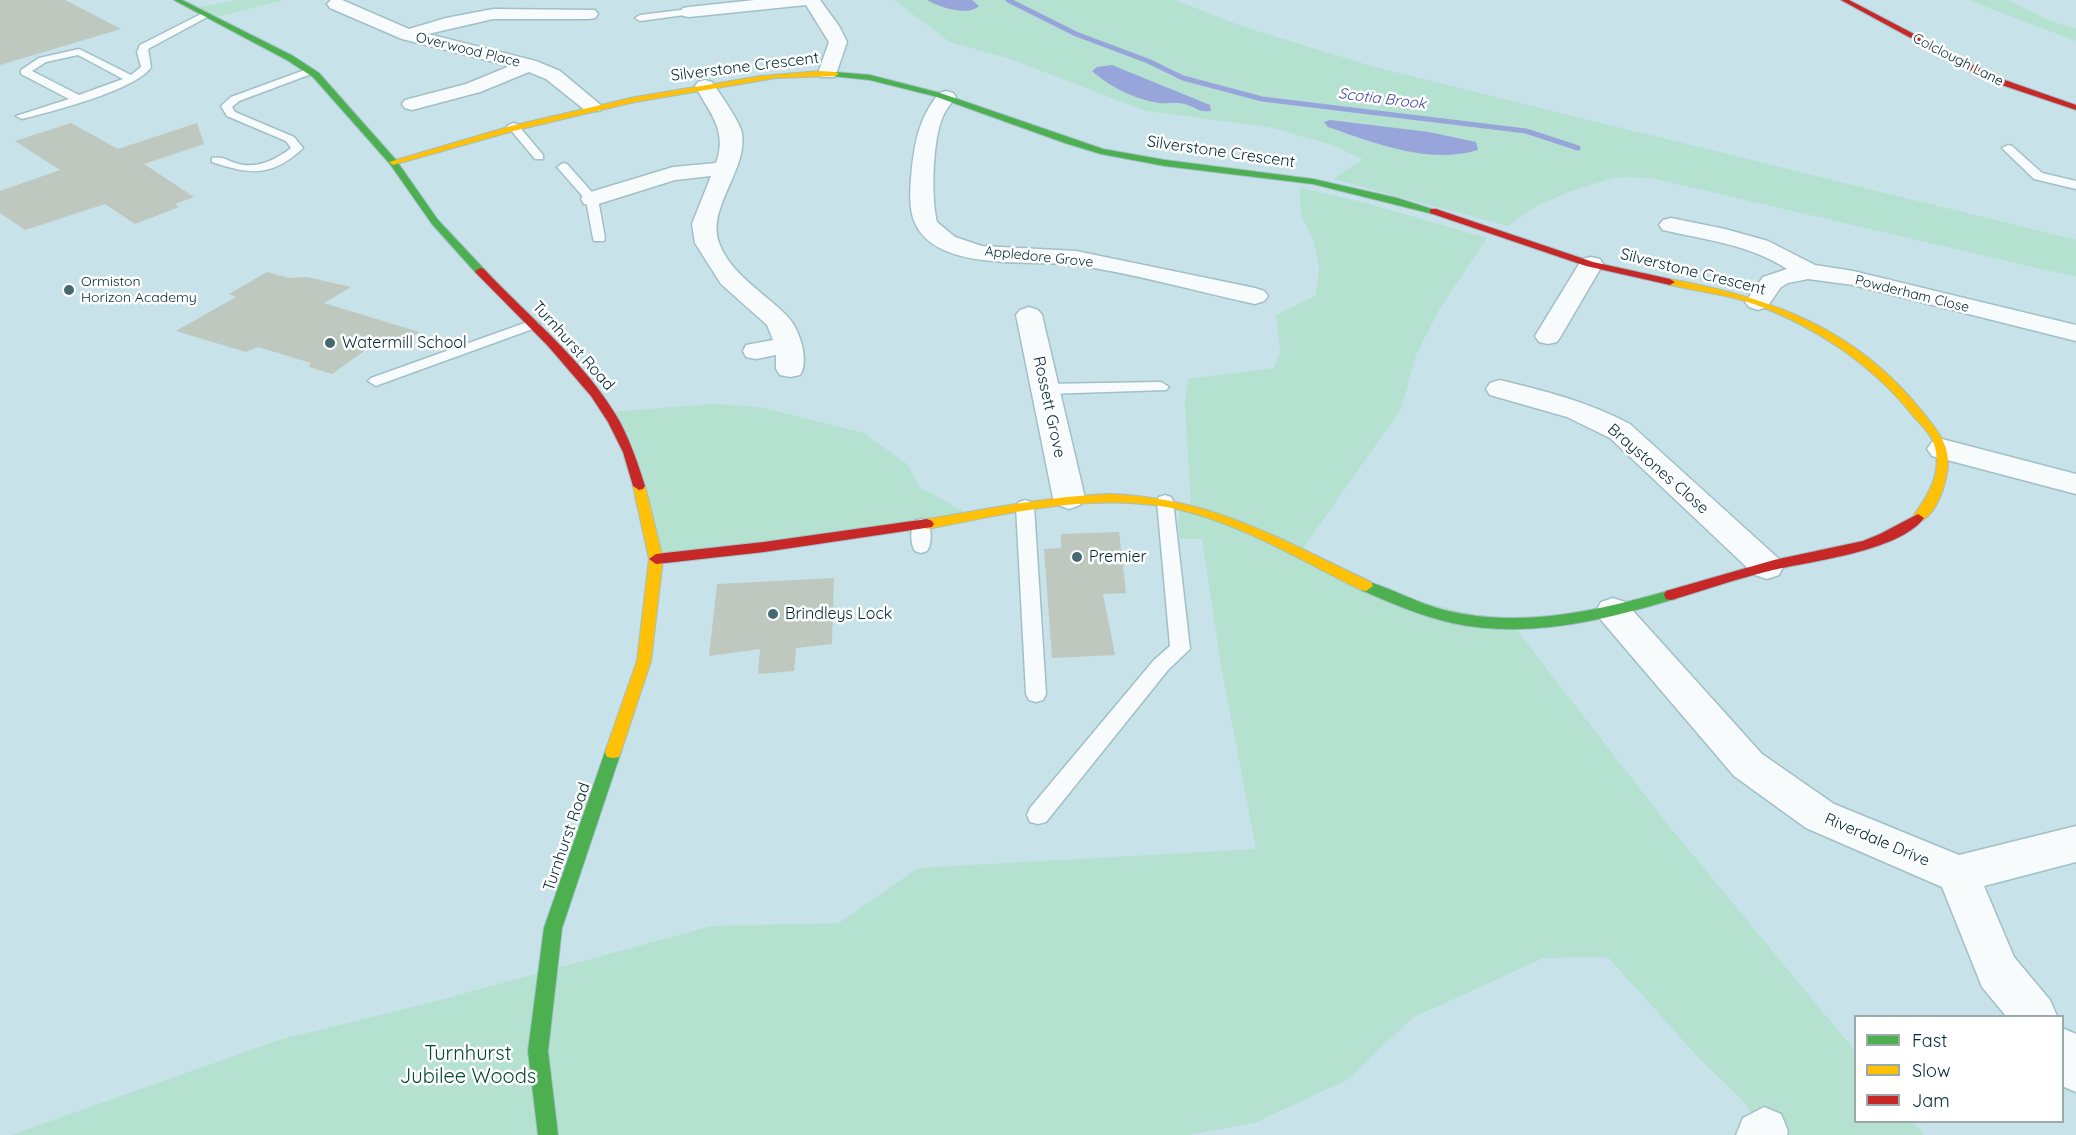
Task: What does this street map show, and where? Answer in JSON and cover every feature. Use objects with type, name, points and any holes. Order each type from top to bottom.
[{"type":"street","name":"Turnhurst Road","points":[[177,0],[290,58],[316,75],[393,162],[435,222],[493,286],[533,324],[590,385],[616,424],[634,467],[656,559],[644,661],[553,928],[537,1051],[548,1135]]},
{"type":"street","points":[[689,12],[805,0]]},
{"type":"street","points":[[811,0],[830,26],[838,42],[828,73]]},
{"type":"street","name":"Colclough Lane","points":[[1844,0],[1993,79],[2076,108]]},
{"type":"street","name":"Overwood Place","points":[[373,3],[342,7],[408,35],[529,65],[553,75],[593,107]]},
{"type":"street","points":[[408,35],[446,23],[493,14],[589,14]]},
{"type":"street","points":[[424,99],[473,88],[529,65]]},
{"type":"street","name":"Silverstone Crescent","points":[[393,162],[513,126],[593,107],[705,86],[828,73],[920,86],[1048,135],[1104,152],[1175,165],[1303,180],[1383,198],[1592,264],[1758,302],[1834,339],[1865,360],[1918,410],[1942,449]]},
{"type":"street","points":[[705,86],[731,130],[732,149],[704,224],[707,243],[730,279],[779,322],[790,357],[756,351]]},
{"type":"street","name":"Appledore Grove","points":[[946,97],[934,114],[921,181],[922,215],[929,230],[954,245],[993,255],[1074,257],[1255,296]]},
{"type":"street","points":[[592,199],[673,174],[726,168]]},
{"type":"street","points":[[1671,225],[1760,245],[1791,258],[1808,272]]},
{"type":"street","points":[[1548,336],[1592,264]]},
{"type":"street","name":"Powderham Close","points":[[1758,302],[1772,282],[1781,276],[1808,272],[1853,278],[2076,333]]},
{"type":"street","name":"Rossett Grove","points":[[1029,315],[1069,498]]},
{"type":"street","name":"Braystones Close","points":[[1500,389],[1563,403],[1595,416],[1620,431],[1767,567]]},
{"type":"street","points":[[656,559],[765,548],[921,525],[1069,498],[1134,498],[1165,501],[1196,509],[1238,526],[1371,589],[1457,618],[1481,622],[1527,624],[1613,611],[1767,567],[1886,540],[1914,523],[1933,503],[1940,475],[1942,449],[2076,483]]},
{"type":"street","name":"Riverdale Drive","points":[[1613,611],[1748,765],[1820,816],[1958,874]]},
{"type":"street","points":[[2032,1015],[1998,972],[1958,874],[2076,844]]},
{"type":"street","points":[[2064,1053],[2076,1068]]},
{"type":"lane","points":[[657,5],[667,5],[689,12]]},
{"type":"lane","points":[[640,18],[689,12]]},
{"type":"lane","points":[[22,116],[131,79],[145,69],[147,64],[142,51],[144,47],[206,15]]},
{"type":"lane","points":[[76,98],[25,72],[29,67],[38,63],[79,52],[131,79]]},
{"type":"lane","points":[[216,160],[240,169],[264,166],[288,157],[297,148],[291,139],[231,114],[226,106],[245,94],[309,71]]},
{"type":"lane","points":[[513,126],[540,157]]},
{"type":"lane","points":[[2008,148],[2038,176],[2076,185]]},
{"type":"lane","points":[[563,167],[592,199],[599,238]]},
{"type":"lane","points":[[376,381],[533,324]]},
{"type":"lane","points":[[1046,389],[1161,387]]},
{"type":"lane","points":[[1038,815],[1161,665],[1180,649],[1165,501]]},
{"type":"lane","points":[[1025,506],[1036,694]]},
{"type":"lane","points":[[921,525],[921,547]]},
{"type":"green space","points":[[238,0],[283,0],[213,18],[194,8]]},
{"type":"green space","points":[[894,0],[1175,0],[1244,27],[1378,68],[2076,240],[2076,277],[1651,178],[1616,177],[1563,194],[1533,208],[1508,226],[1333,179],[1363,159],[1332,145],[1270,127],[1146,111],[1013,60],[950,42]]},
{"type":"green space","points":[[1968,0],[2007,0],[2051,21],[2076,29],[2076,41]]},
{"type":"green space","name":"Turnhurst Jubilee Woods","points":[[1300,188],[1362,202],[1487,238],[1440,308],[1416,355],[1401,409],[1299,554],[1370,589],[1512,624],[1664,820],[1854,1050],[1854,1123],[1914,1123],[1924,1135],[1767,1135],[1743,1101],[1698,1057],[1608,957],[1543,958],[1412,1018],[1347,1080],[1254,1123],[1188,1135],[11,1135],[282,1039],[429,1003],[712,926],[839,923],[918,868],[1256,849],[1221,666],[1202,539],[1180,539],[1178,522],[1181,505],[1191,507],[1185,403],[1188,379],[1274,368],[1280,352],[1276,315],[1316,295],[1319,268],[1314,242],[1301,216]]},
{"type":"green space","points":[[714,404],[759,407],[863,433],[907,464],[919,487],[972,516],[656,559],[608,412]]},
{"type":"water","points":[[927,0],[972,0],[979,6],[968,11],[961,11]]},
{"type":"water","points":[[1112,65],[1210,105],[1211,111],[1203,111],[1181,103],[1160,103],[1133,96],[1092,71],[1097,67]]},
{"type":"water","points":[[1330,120],[1429,132],[1476,142],[1478,150],[1459,154],[1421,154],[1383,145],[1328,127],[1324,122]]},
{"type":"building","points":[[0,0],[65,0],[121,29],[0,65]]},
{"type":"building","points":[[71,123],[118,149],[197,123],[204,144],[144,164],[194,197],[175,204],[179,207],[135,224],[105,204],[25,230],[0,213],[0,191],[60,170],[15,141]]},
{"type":"building","points":[[267,272],[289,278],[307,277],[351,287],[324,303],[419,332],[395,349],[374,344],[332,374],[309,367],[311,363],[258,347],[246,352],[176,331],[236,297],[229,294]]},
{"type":"building","points":[[1119,532],[1126,593],[1103,594],[1115,655],[1052,658],[1044,549],[1061,548],[1061,534]]},
{"type":"building","name":"Brindleys Lock","points":[[834,578],[832,644],[796,648],[794,671],[758,674],[760,649],[709,656],[717,584]]},
{"type":"waterway","name":"Scotia Brook","points":[[1008,0],[1076,34],[1148,61],[1183,78],[1262,99],[1526,131],[1578,148]]},
{"type":"traffic: fast","points":[[177,0],[290,58],[316,75],[393,162],[435,222],[480,271]]},
{"type":"traffic: fast","points":[[835,74],[870,78],[937,94],[1035,130],[1122,156],[1313,181],[1433,211]]},
{"type":"traffic: fast","points":[[1366,586],[1441,615],[1466,620],[1518,624],[1596,615],[1671,595]]},
{"type":"traffic: fast","points":[[548,1135],[538,1051],[553,928],[613,752]]},
{"type":"traffic: slow","points":[[393,162],[514,128],[635,99],[776,76],[835,74]]},
{"type":"traffic: slow","points":[[1670,282],[1720,291],[1768,306],[1790,316],[1833,339],[1892,384],[1934,433],[1941,447],[1942,463],[1939,483],[1934,496],[1918,518]]},
{"type":"traffic: slow","points":[[613,752],[644,661],[656,559],[639,486]]},
{"type":"traffic: slow","points":[[927,524],[1018,507],[1080,499],[1141,499],[1197,510],[1247,528],[1366,586]]},
{"type":"traffic: jam","points":[[1844,0],[1993,79],[2076,108]]},
{"type":"traffic: jam","points":[[1433,211],[1590,264],[1670,282]]},
{"type":"traffic: jam","points":[[480,271],[552,344],[596,394],[629,452],[639,486]]},
{"type":"traffic: jam","points":[[1671,595],[1774,565],[1867,544],[1902,529],[1918,518]]},
{"type":"traffic: jam","points":[[656,559],[764,547],[927,524]]},
{"type":"place","name":"Ormiston Horizon Academy","points":[[69,290]]},
{"type":"place","name":"Watermill School","points":[[330,343]]},
{"type":"place","name":"Premier","points":[[1077,557]]},
{"type":"place","name":"Brindleys Lock","points":[[773,614]]}]
